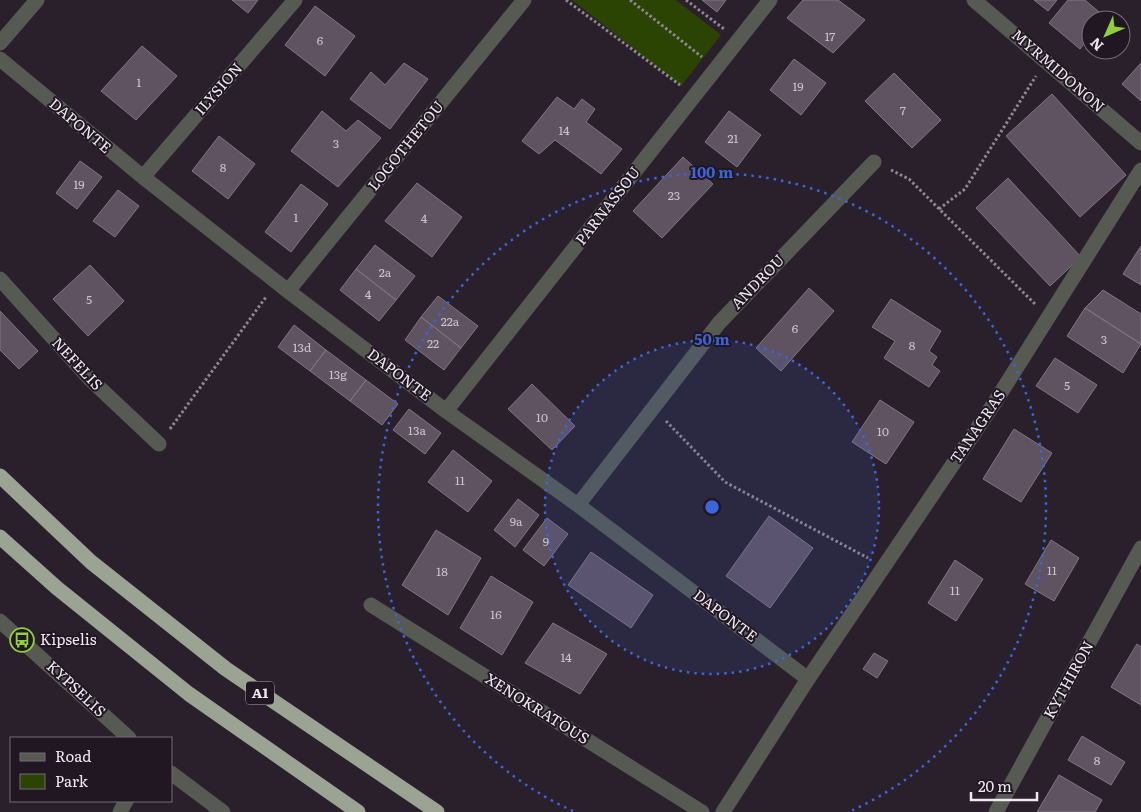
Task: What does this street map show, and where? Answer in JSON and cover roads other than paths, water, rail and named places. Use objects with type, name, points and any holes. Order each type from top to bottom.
[{"type":"highway","name":"A1","points":[[0,476],[91,562],[226,669],[437,812]]},
{"type":"highway","points":[[0,537],[57,588],[189,694],[358,812]]},
{"type":"street","points":[[0,43],[37,0]]},
{"type":"street","name":"ILYSION","points":[[143,177],[295,0]]},
{"type":"street","name":"LOGOTHETOU","points":[[283,287],[524,0]]},
{"type":"street","name":"PARNASSOU","points":[[446,411],[770,0]]},
{"type":"street","name":"MYRMIDONON","points":[[974,0],[1141,143]]},
{"type":"street","name":"DAPONTE","points":[[0,59],[143,177],[283,287],[446,411],[578,505],[808,678]]},
{"type":"street","name":"ANDROU","points":[[578,505],[718,323],[874,162]]},
{"type":"street","name":"TANAGRAS","points":[[723,812],[808,678],[995,402],[1141,170]]},
{"type":"street","name":"NEFELIS","points":[[0,279],[90,379],[159,444]]},
{"type":"street","name":"KYTHIRON","points":[[996,812],[1141,548]]},
{"type":"street","name":"XENOKRATOUS","points":[[371,605],[702,812]]},
{"type":"street","name":"KYPSELIS","points":[[0,621],[128,737]]},
{"type":"street","points":[[172,774],[223,812]]},
{"type":"place","name":"Kipselis","points":[[22,640]]}]
